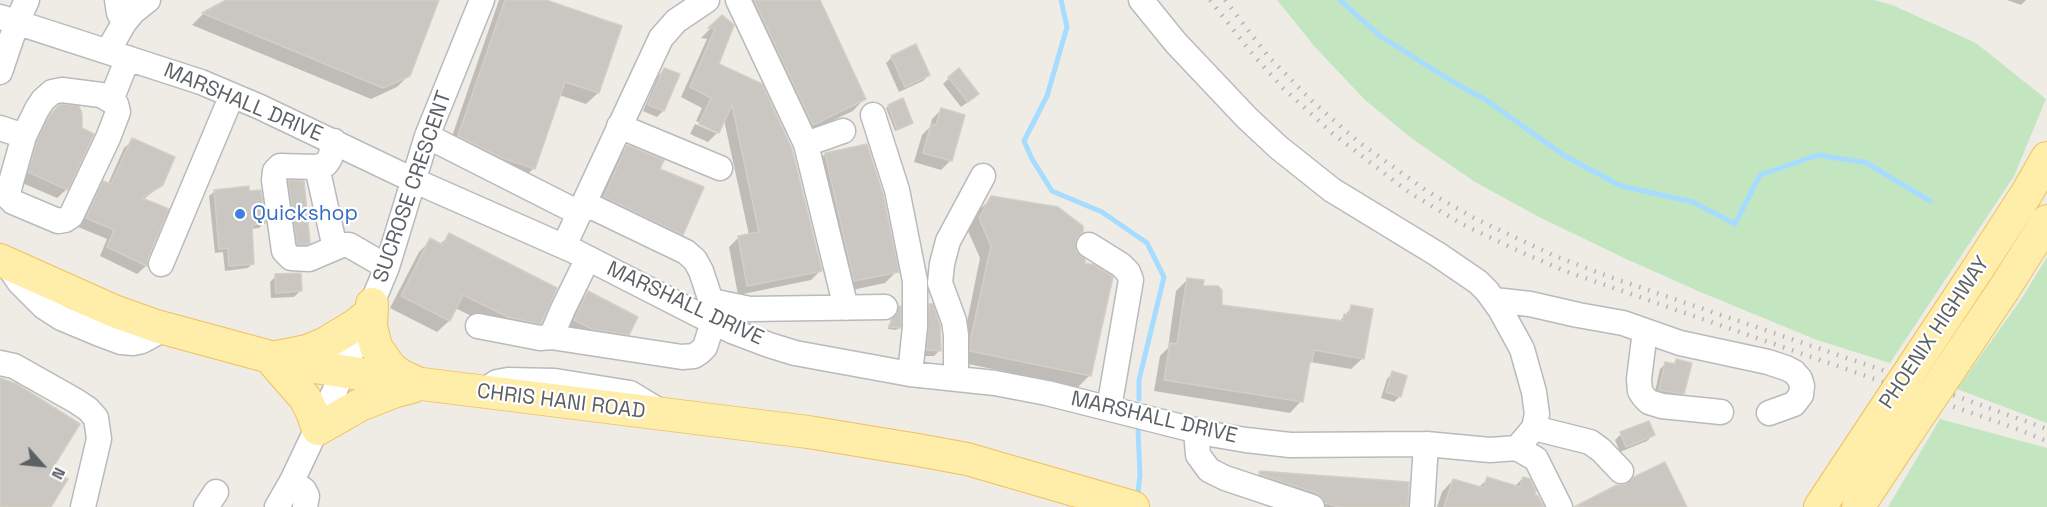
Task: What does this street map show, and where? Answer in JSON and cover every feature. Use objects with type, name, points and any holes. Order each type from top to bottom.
[{"type":"main road","name":"PHOENIX HIGHWAY","points":[[1820,507],[1977,270],[2047,158]]},
{"type":"main road","name":"PHOENIX HIGHWAY","points":[[1858,507],[2047,222]]},
{"type":"main road","name":"CHRIS HANI ROAD","points":[[3,261],[114,311],[164,328],[270,358],[343,373],[480,392],[851,438],[967,459],[1133,507]]},
{"type":"main road","points":[[270,358],[288,356],[324,344],[354,326],[370,309]]},
{"type":"main road","points":[[370,309],[373,337],[382,357],[400,375],[422,384]]},
{"type":"main road","points":[[270,358],[305,398],[318,429],[378,398],[422,384]]},
{"type":"lane","points":[[0,72],[9,20],[27,0]]},
{"type":"lane","points":[[117,0],[118,13],[124,23]]},
{"type":"lane","points":[[111,100],[124,23],[148,0]]},
{"type":"lane","name":"SUCROSE CRESCENT","points":[[278,507],[318,429],[387,267],[427,136],[482,0]]},
{"type":"lane","points":[[564,246],[661,38],[676,21],[706,0]]},
{"type":"lane","points":[[738,0],[806,144],[846,308]]},
{"type":"lane","points":[[1141,0],[1176,43],[1247,118],[1278,147],[1332,189],[1478,282],[1494,300],[1522,349],[1534,392],[1537,414],[1534,428],[1516,448],[1536,459],[1560,507]]},
{"type":"lane","name":"MARSHALL DRIVE","points":[[9,20],[118,54],[232,95],[413,180],[712,311],[769,345],[795,353],[910,374],[994,383],[1047,393],[1246,441],[1290,445],[1426,444],[1490,450],[1516,448]]},
{"type":"lane","points":[[62,90],[91,94],[111,100],[116,104],[117,112],[108,138],[71,216],[65,220],[58,221],[13,202],[9,198],[9,189],[24,136],[43,100],[52,92],[62,90]]},
{"type":"lane","points":[[161,264],[232,95]]},
{"type":"lane","points":[[873,115],[897,190],[915,281],[915,327],[910,374]]},
{"type":"lane","points":[[620,126],[720,168]]},
{"type":"lane","points":[[0,128],[24,136]]},
{"type":"lane","points":[[806,144],[843,131]]},
{"type":"lane","points":[[427,136],[582,208],[686,252],[695,260],[701,271],[712,311],[705,347],[694,356],[682,357],[551,337],[540,338],[478,326]]},
{"type":"lane","points":[[334,141],[330,158],[326,164],[317,167],[280,166],[275,171],[274,180],[284,251],[291,258],[299,260],[309,259],[349,245],[387,267]]},
{"type":"lane","points":[[317,167],[335,248]]},
{"type":"lane","points":[[956,379],[956,335],[954,321],[940,283],[942,264],[948,241],[983,176]]},
{"type":"lane","points":[[1089,245],[1121,265],[1128,272],[1131,280],[1109,408]]},
{"type":"lane","points":[[551,337],[562,309],[588,258]]},
{"type":"lane","points":[[1494,300],[1530,304],[1623,323],[1680,343],[1768,362],[1794,372],[1800,379],[1801,395],[1794,404],[1769,413]]},
{"type":"lane","points":[[712,311],[885,307]]},
{"type":"lane","points":[[1645,331],[1639,379],[1640,391],[1644,398],[1662,406],[1721,412]]},
{"type":"lane","points":[[0,363],[14,366],[76,401],[96,418],[99,439],[83,507]]},
{"type":"lane","points":[[1534,428],[1590,442],[1621,471]]},
{"type":"lane","points":[[1196,430],[1198,455],[1209,470],[1225,478],[1312,507]]},
{"type":"lane","points":[[1422,507],[1426,444]]},
{"type":"lane","points":[[292,481],[307,496],[305,507]]},
{"type":"green space","points":[[1277,0],[1874,0],[1892,5],[1976,43],[2046,99],[2014,176],[1890,363],[1817,340],[1698,291],[1539,217],[1475,182],[1411,138],[1365,100],[1315,47]]},
{"type":"green space","points":[[2047,257],[2047,423],[1957,389],[2022,298]]},
{"type":"green space","points":[[1940,419],[2047,448],[2047,507],[1888,507]]},
{"type":"building","points":[[226,0],[439,0],[410,76],[383,88],[202,13]]},
{"type":"building","points":[[505,0],[546,0],[622,26],[599,93],[565,82],[535,169],[500,157],[458,136]]},
{"type":"building","points":[[754,0],[820,0],[866,99],[813,125]]},
{"type":"building","points":[[722,15],[734,25],[719,64],[762,84],[792,149],[822,271],[747,286],[738,236],[759,232],[732,105],[719,133],[699,124],[711,98],[690,87],[715,29],[708,28]]},
{"type":"building","points":[[916,44],[930,75],[905,87],[891,56]]},
{"type":"building","points":[[664,68],[680,74],[664,111],[648,105]]},
{"type":"building","points":[[959,68],[979,94],[968,102],[948,77]]},
{"type":"building","points":[[903,98],[913,123],[897,130],[888,105]]},
{"type":"building","points":[[59,105],[79,106],[82,114],[82,128],[94,134],[68,190],[28,172],[37,141],[49,116]]},
{"type":"building","points":[[941,108],[965,115],[952,161],[923,153],[931,124],[936,125]]},
{"type":"building","points":[[132,138],[175,157],[163,185],[142,198],[169,209],[148,258],[147,266],[107,247],[114,230],[86,218],[103,181],[111,184]]},
{"type":"building","points":[[867,144],[883,194],[899,272],[854,281],[825,153]]},
{"type":"building","points":[[627,145],[664,160],[660,169],[704,187],[683,235],[604,197]]},
{"type":"building","points":[[288,180],[304,181],[310,243],[306,245],[297,244]]},
{"type":"building","points":[[249,186],[249,191],[261,190],[266,223],[252,225],[254,264],[229,266],[228,248],[219,249],[214,190]]},
{"type":"building","points":[[991,196],[1058,207],[1083,226],[1083,232],[1077,237],[1075,245],[1077,252],[1085,259],[1085,263],[1094,265],[1113,277],[1091,376],[970,351],[991,246],[979,218]]},
{"type":"building","points":[[449,233],[557,288],[541,324],[508,317],[463,295],[450,321],[401,296],[430,238],[443,245]]},
{"type":"building","points":[[301,273],[302,291],[276,293],[275,274]]},
{"type":"building","points":[[1187,278],[1204,280],[1203,286],[1218,286],[1222,290],[1222,305],[1343,321],[1344,314],[1349,315],[1351,305],[1373,309],[1364,359],[1314,350],[1303,402],[1164,380],[1170,343],[1177,344]]},
{"type":"building","points":[[588,291],[638,317],[629,335],[592,329],[574,320]]},
{"type":"building","points":[[929,304],[933,304],[940,325],[941,351],[927,350]]},
{"type":"building","points":[[901,306],[901,328],[890,327],[891,320],[897,314]]},
{"type":"building","points":[[1676,359],[1692,363],[1684,394],[1659,390],[1665,362],[1675,364]]},
{"type":"building","points":[[1392,371],[1407,376],[1401,397],[1386,392]]},
{"type":"building","points":[[0,378],[17,384],[80,424],[52,469],[68,479],[51,507],[0,507]]},
{"type":"building","points":[[1649,421],[1655,435],[1626,447],[1620,432]]},
{"type":"building","points":[[1665,462],[1687,507],[1574,507],[1617,485],[1625,485],[1634,477]]},
{"type":"building","points":[[1260,471],[1409,482],[1408,507],[1340,507],[1325,503],[1317,493],[1259,474]]},
{"type":"building","points":[[1487,477],[1520,487],[1523,477],[1530,479],[1536,491],[1535,494],[1544,507],[1444,507],[1453,479],[1484,488]]},
{"type":"waterway","points":[[1061,0],[1067,27],[1047,96],[1024,141],[1032,159],[1052,191],[1102,212],[1147,243],[1164,277],[1139,380],[1139,399]]},
{"type":"waterway","points":[[1340,0],[1380,36],[1486,100],[1565,156],[1621,186],[1693,202],[1735,224],[1760,175],[1818,155],[1867,163],[1930,201]]},
{"type":"waterway","points":[[1138,431],[1140,475],[1138,492]]},
{"type":"railway","points":[[1210,0],[1254,56],[1283,88],[1332,133],[1410,193],[1460,223],[1565,271],[2047,441]]},
{"type":"railway","points":[[1225,0],[1268,56],[1314,103],[1360,143],[1427,191],[1474,218],[1555,256],[1610,277],[2047,429]]},
{"type":"place","name":"Quickshop","points":[[240,214]]}]
